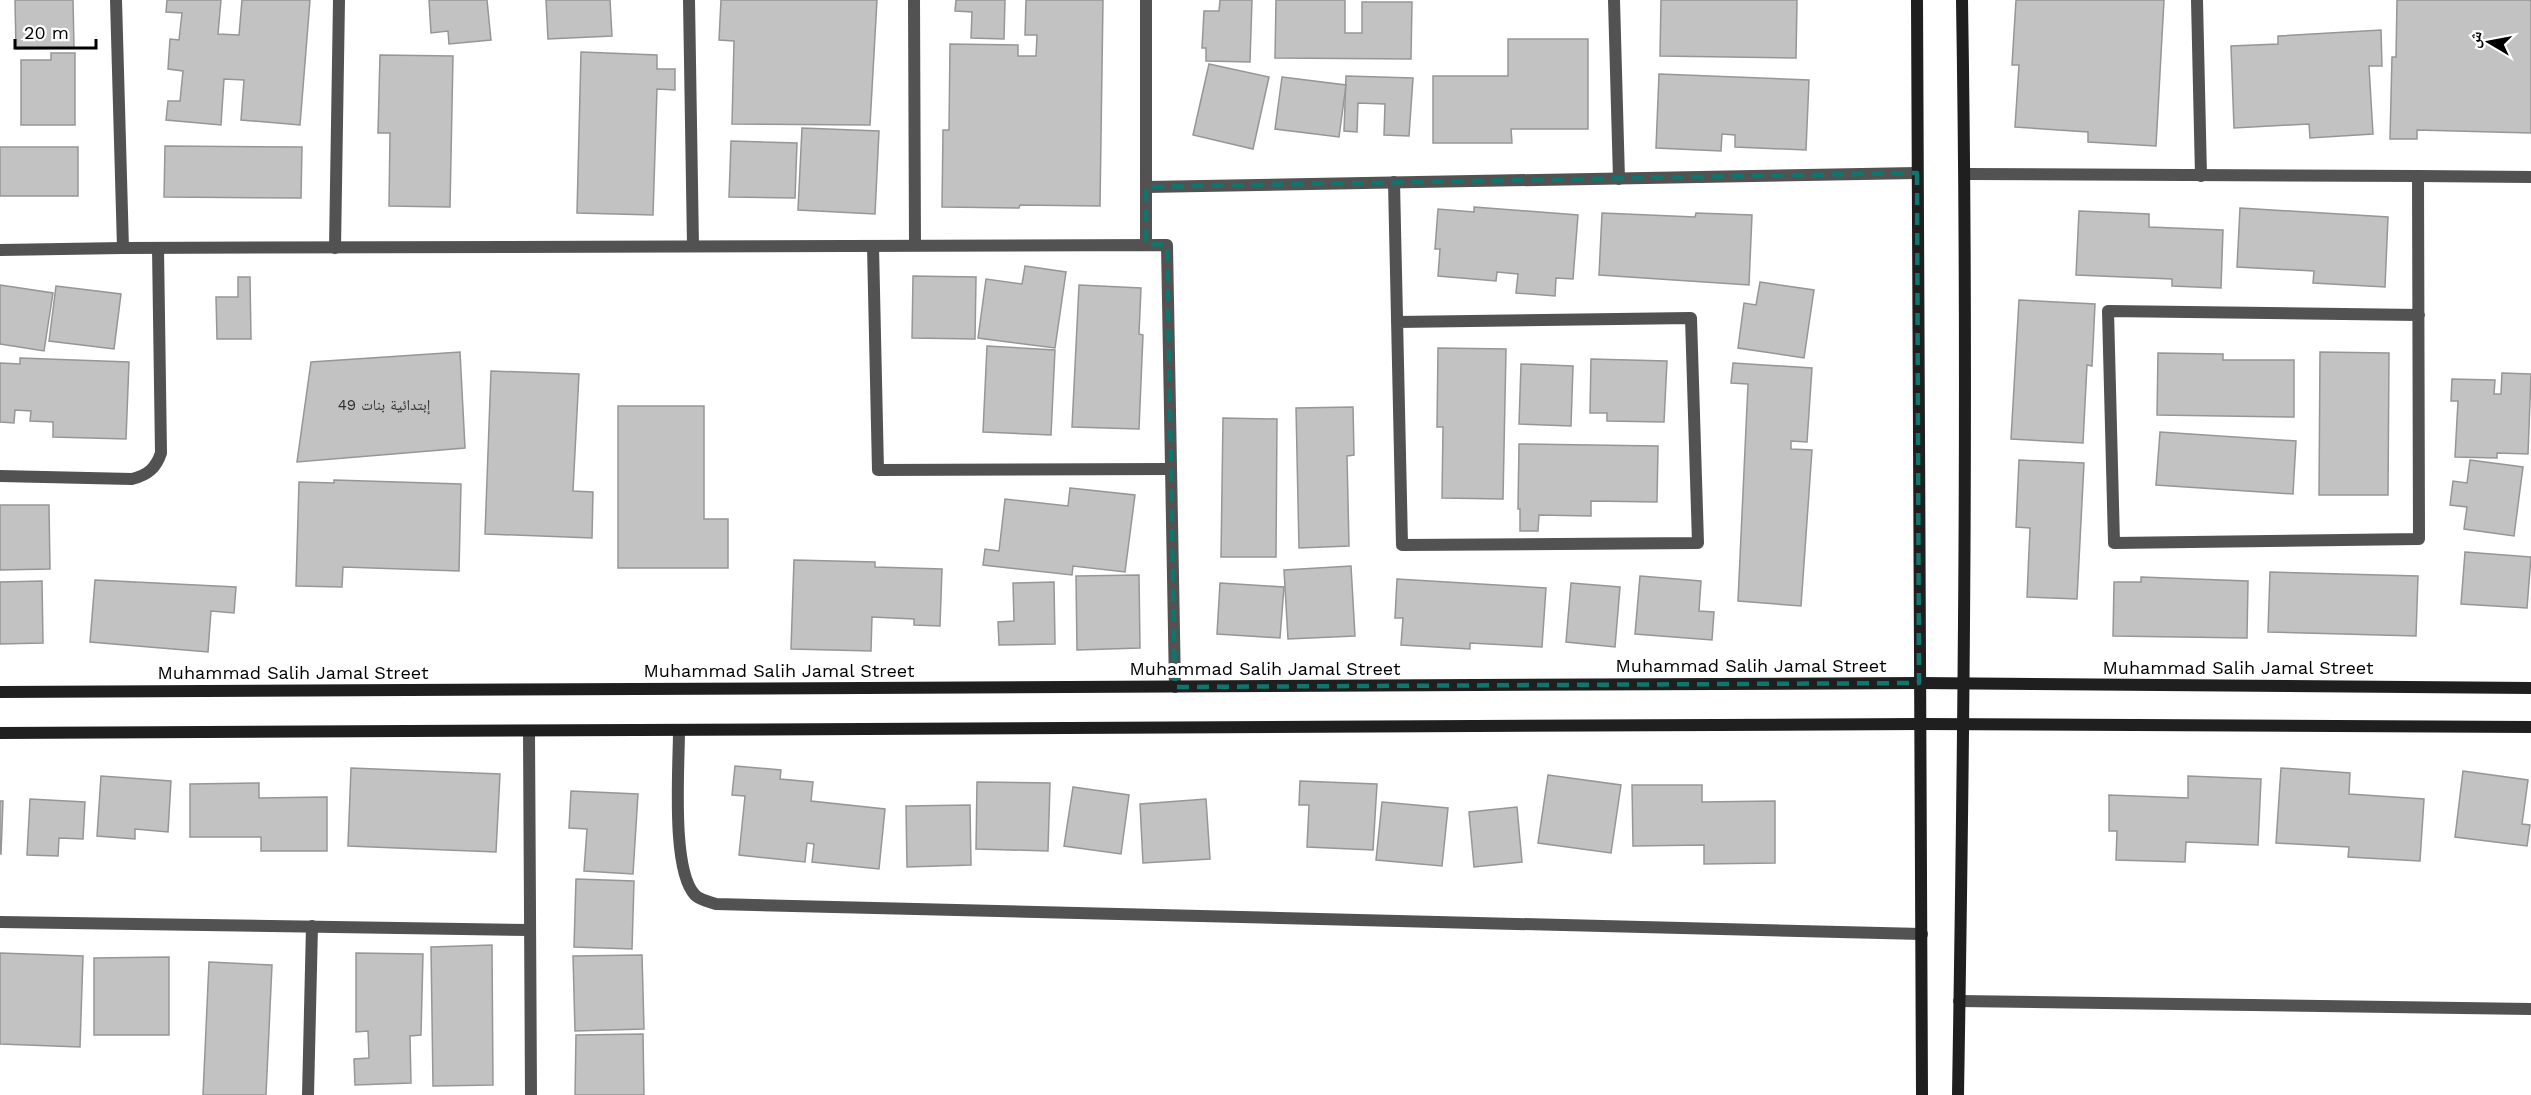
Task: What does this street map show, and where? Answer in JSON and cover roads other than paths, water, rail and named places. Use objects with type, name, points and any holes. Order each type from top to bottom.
[{"type":"street","points":[[116,0],[123,248]]},
{"type":"street","points":[[335,248],[339,0]]},
{"type":"street","points":[[689,0],[693,246]]},
{"type":"street","points":[[914,0],[915,245]]},
{"type":"street","points":[[1146,0],[1146,244]]},
{"type":"street","points":[[1614,0],[1619,179]]},
{"type":"street","points":[[1917,0],[1922,1095]]},
{"type":"street","points":[[1958,1095],[1963,684],[1965,174],[1962,0]]},
{"type":"street","points":[[2197,0],[2201,176]]},
{"type":"street","points":[[1146,187],[1917,173]]},
{"type":"street","points":[[1965,174],[2531,177]]},
{"type":"street","points":[[2418,176],[2419,315],[2419,539],[2114,543],[2108,311],[2419,315]]},
{"type":"street","points":[[1394,182],[1397,322],[1402,545],[1698,543],[1691,318],[1397,322]]},
{"type":"street","points":[[0,250],[1167,245],[1175,687]]},
{"type":"street","points":[[873,246],[878,470],[1172,469]]},
{"type":"street","points":[[0,476],[132,479],[144,476],[158,462],[162,453],[158,248]]},
{"type":"street","name":"Muhammad Salih Jamal Street","points":[[0,692],[1919,683],[2531,688]]},
{"type":"street","points":[[0,733],[1920,724],[2531,727]]},
{"type":"street","points":[[679,730],[680,855],[687,882],[696,896],[716,904],[1922,934]]},
{"type":"street","points":[[528,731],[531,1095]]},
{"type":"street","points":[[0,922],[529,930]]},
{"type":"street","points":[[308,1095],[312,926]]},
{"type":"street","points":[[1959,1001],[2531,1009]]}]
